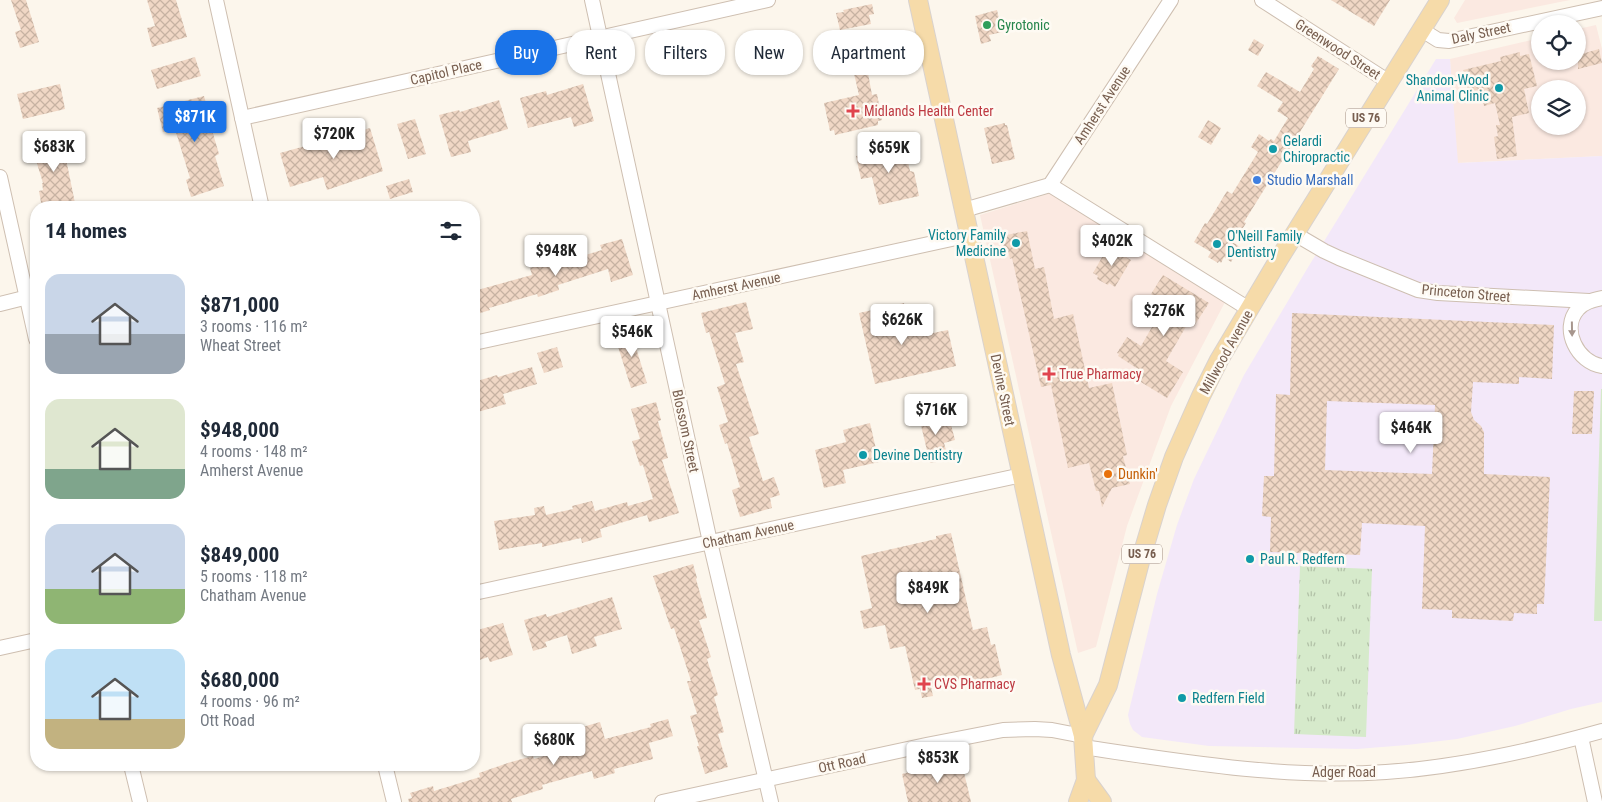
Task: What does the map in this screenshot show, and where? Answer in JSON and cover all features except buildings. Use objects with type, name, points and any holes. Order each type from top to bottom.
[{"type":"main road","name":"Devine Street","points":[[918,0],[1061,656],[1083,742],[1086,780],[1078,802]]},
{"type":"main road","name":"Millwood Avenue","points":[[1083,742],[1108,686],[1148,533],[1174,457],[1201,396],[1219,360],[1249,309],[1440,0]]},
{"type":"main road","points":[[1086,780],[1102,802]]},
{"type":"street","points":[[216,0],[260,201]]},
{"type":"street","name":"Blossom Street","points":[[592,0],[598,30]]},
{"type":"street","name":"Capitol Place","points":[[635,30],[768,0]]},
{"type":"street","name":"Amherst Avenue","points":[[1050,184],[1171,0]]},
{"type":"street","name":"Greenwood Street","points":[[1262,0],[1389,82]]},
{"type":"street","name":"Daly Street","points":[[1422,30],[1438,40],[1449,40],[1602,8]]},
{"type":"street","name":"Capitol Place","points":[[242,118],[567,45]]},
{"type":"street","name":"Blossom Street","points":[[608,75],[710,542],[771,802]]},
{"type":"street","points":[[0,177],[30,289]]},
{"type":"street","points":[[964,210],[1050,184],[1249,309]]},
{"type":"street","name":"Princeton Street","points":[[1295,234],[1324,252],[1418,290],[1438,293],[1595,300]]},
{"type":"street","name":"Amherst Avenue","points":[[480,342],[970,235]]},
{"type":"street","points":[[0,304],[30,296]]},
{"type":"street","points":[[1595,300],[1578,309],[1573,317],[1570,330],[1580,354],[1588,362],[1602,366]]},
{"type":"street","name":"Chatham Avenue","points":[[480,592],[1022,475]]},
{"type":"street","points":[[0,648],[30,641]]},
{"type":"street","name":"Ott Road","points":[[662,802],[1003,730],[1052,730],[1083,742]]},
{"type":"street","name":"Adger Road","points":[[1083,742],[1234,767],[1284,771],[1359,773],[1440,767],[1541,747],[1602,731]]},
{"type":"street","points":[[1581,737],[1595,802]]},
{"type":"street","points":[[132,771],[140,802]]},
{"type":"street","points":[[386,771],[394,802]]},
{"type":"shaded area","points":[[1465,0],[1570,0],[1457,23],[1454,18]]},
{"type":"shaded area","points":[[1596,25],[1602,49],[1602,156],[1457,163],[1450,59],[1531,40],[1531,70],[1586,70],[1586,27]]},
{"type":"shaded area","points":[[1436,59],[1450,59],[1458,163],[1602,156],[1602,702],[1515,726],[1457,739],[1357,749],[1209,746],[1142,737],[1133,730],[1128,715],[1157,594],[1177,525],[1194,479],[1244,375]]},
{"type":"shaded area","points":[[1054,192],[1225,302],[1171,406],[1127,526],[1096,647],[1078,653],[980,215]]},
{"type":"green space","points":[[1601,389],[1602,621],[1594,621]]},
{"type":"green space","points":[[1300,566],[1372,569],[1366,737],[1294,734]]},
{"type":"place","name":"Gyrotonic","points":[[987,25]]},
{"type":"place","name":"Shandon-Wood Animal Clinic","points":[[1499,88]]},
{"type":"place","name":"Midlands Health Center","points":[[853,111]]},
{"type":"place","name":"Gelardi Chiropractic","points":[[1273,149]]},
{"type":"place","name":"Studio Marshall","points":[[1257,180]]},
{"type":"place","name":"Victory Family Medicine","points":[[1016,243]]},
{"type":"place","name":"O'Neill Family Dentistry","points":[[1217,244]]},
{"type":"place","name":"True Pharmacy","points":[[1049,374]]},
{"type":"place","name":"Devine Dentistry","points":[[863,455]]},
{"type":"place","name":"Dunkin'","points":[[1108,474]]},
{"type":"place","name":"Paul R. Redfern","points":[[1250,559]]},
{"type":"place","name":"CVS Pharmacy","points":[[924,684]]},
{"type":"place","name":"Redfern Field","points":[[1182,698]]}]
